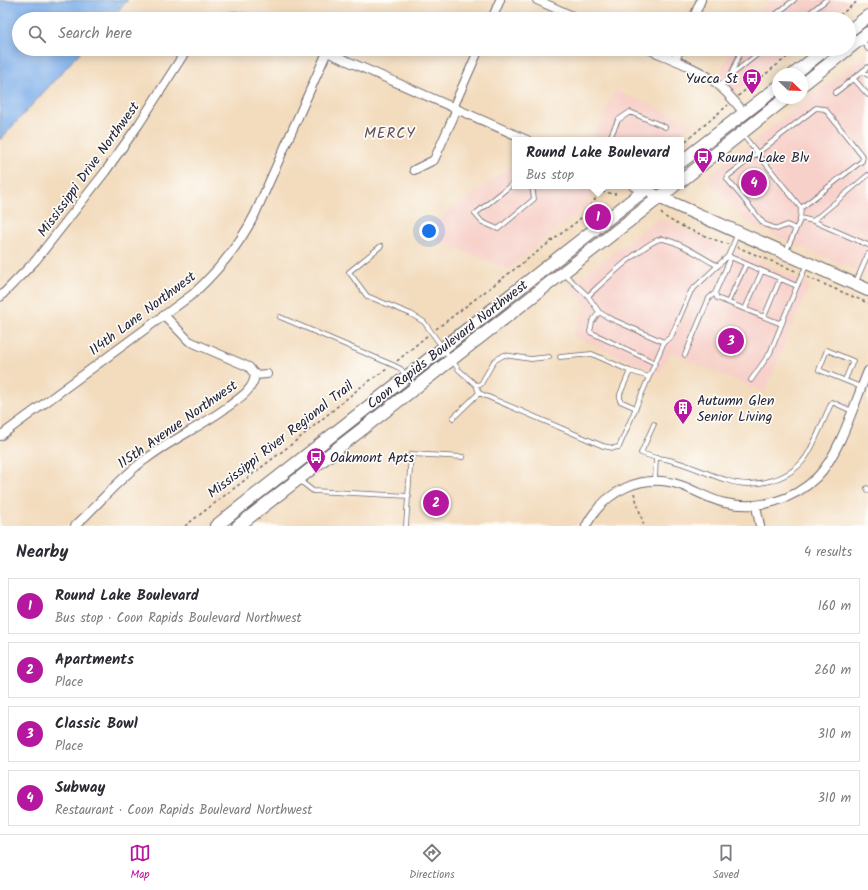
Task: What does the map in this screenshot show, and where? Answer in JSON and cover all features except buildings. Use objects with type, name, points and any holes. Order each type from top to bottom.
[{"type":"main road","points":[[856,25],[868,16]]},
{"type":"main road","points":[[856,43],[865,36]]},
{"type":"main road","points":[[802,68],[817,56]]},
{"type":"main road","points":[[808,80],[839,56]]},
{"type":"main road","points":[[684,160],[772,92]]},
{"type":"main road","points":[[684,179],[778,104]]},
{"type":"main road","name":"Coon Rapids Boulevard Northwest","points":[[216,526],[444,347],[641,189]]},
{"type":"main road","points":[[644,189],[659,198],[785,254],[805,269],[855,284],[868,290]]},
{"type":"main road","name":"Coon Rapids Boulevard Northwest","points":[[238,526],[670,189]]},
{"type":"street","points":[[495,12],[500,0]]},
{"type":"street","points":[[537,0],[564,12]]},
{"type":"street","points":[[696,12],[701,0]]},
{"type":"street","name":"Mississippi Drive Northwest","points":[[0,297],[36,260],[105,172],[136,129],[183,56]]},
{"type":"street","name":"114th Lane Northwest","points":[[0,436],[193,294],[218,271],[241,240],[262,200],[322,56]]},
{"type":"street","points":[[338,56],[520,137]]},
{"type":"street","points":[[414,170],[434,160],[476,56]]},
{"type":"street","points":[[665,56],[702,73],[720,86],[744,113]]},
{"type":"street","points":[[674,60],[676,56]]},
{"type":"street","points":[[164,315],[178,331],[189,340],[249,366],[255,375],[267,374]]},
{"type":"street","points":[[586,526],[601,505],[619,491],[632,485],[656,480],[681,486],[724,503],[756,506],[786,498],[807,486],[818,476],[829,461],[852,410],[865,388],[868,371]]},
{"type":"street","name":"115th Avenue Northwest","points":[[75,526],[114,486],[140,463],[160,449],[210,419],[245,393],[253,386],[255,375]]},
{"type":"street","points":[[756,506],[760,526]]},
{"type":"lane","points":[[779,12],[794,0]]},
{"type":"lane","points":[[811,12],[826,0]]},
{"type":"lane","points":[[865,36],[868,49]]},
{"type":"lane","points":[[730,77],[739,56]]},
{"type":"lane","points":[[720,86],[756,56]]},
{"type":"lane","points":[[835,93],[868,67]]},
{"type":"lane","points":[[862,72],[868,75]]},
{"type":"lane","points":[[854,78],[868,95]]},
{"type":"lane","points":[[796,229],[787,225],[777,229],[764,224],[727,179],[728,176],[816,108],[825,109],[862,157],[862,161],[801,208]]},
{"type":"lane","points":[[610,137],[618,120],[630,112],[665,127]]},
{"type":"lane","points":[[742,133],[801,208],[800,218],[785,254]]},
{"type":"lane","points":[[813,221],[868,175]]},
{"type":"lane","points":[[512,184],[475,214],[482,222],[498,229],[534,199],[532,189]]},
{"type":"lane","points":[[800,218],[813,221],[868,245]]},
{"type":"lane","points":[[685,355],[709,298],[715,293],[730,257],[732,245],[738,233]]},
{"type":"lane","points":[[588,296],[629,259],[654,240],[662,239],[692,251],[718,266]]},
{"type":"lane","points":[[381,246],[349,272],[367,296],[418,317],[429,326],[459,370],[476,386],[479,393],[603,446],[613,448],[619,447],[664,342],[671,337],[691,292],[718,266],[730,257]]},
{"type":"lane","points":[[855,284],[868,254]]},
{"type":"lane","points":[[730,257],[797,286]]},
{"type":"lane","points":[[728,302],[746,264]]},
{"type":"lane","points":[[751,380],[770,353],[805,269]]},
{"type":"lane","points":[[745,309],[762,271]]},
{"type":"lane","points":[[563,273],[588,296],[599,312],[609,318],[664,342]]},
{"type":"lane","points":[[764,317],[780,279]]},
{"type":"lane","points":[[715,293],[717,298],[779,323],[783,320]]},
{"type":"lane","points":[[599,312],[592,322],[590,332],[655,363]]},
{"type":"lane","points":[[280,317],[393,365],[401,369],[407,376]]},
{"type":"lane","points":[[845,380],[854,361],[827,350],[819,370],[865,388]]},
{"type":"lane","points":[[560,357],[592,354],[630,371],[649,377]]},
{"type":"lane","points":[[476,386],[481,384],[494,361],[504,355],[531,359],[549,357]]},
{"type":"lane","points":[[630,371],[620,394],[620,401],[636,408]]},
{"type":"lane","points":[[453,418],[479,393]]},
{"type":"lane","points":[[654,424],[641,453],[656,458],[670,459],[686,463],[726,480],[740,484],[754,484],[764,482],[792,470],[809,453],[832,402],[852,410]]},
{"type":"lane","points":[[406,526],[411,454],[463,457]]},
{"type":"lane","points":[[656,458],[656,480]]},
{"type":"lane","points":[[298,479],[312,491],[409,496]]},
{"type":"path","points":[[844,12],[859,0]]},
{"type":"path","points":[[737,97],[788,56]]},
{"type":"path","points":[[684,142],[729,104]]},
{"type":"path","points":[[436,329],[578,220],[599,194],[604,192],[616,194]]},
{"type":"path","points":[[661,213],[664,217],[678,224],[732,245],[805,269],[868,303]]},
{"type":"path","points":[[396,362],[430,334]]},
{"type":"path","name":"Mississippi River Regional Trail","points":[[185,526],[297,440],[362,386],[388,368]]},
{"type":"path","points":[[632,485],[644,526]]},
{"type":"shaded area","points":[[772,0],[850,0],[835,12],[757,12]]},
{"type":"shaded area","points":[[868,52],[868,276],[747,223],[706,178],[801,104],[808,104],[808,99]]},
{"type":"shaded area","points":[[728,56],[779,56],[734,93],[719,76]]},
{"type":"shaded area","points":[[615,90],[693,123],[675,137],[593,137]]},
{"type":"shaded area","points":[[512,165],[512,189],[596,189],[588,205],[508,269],[420,233]]},
{"type":"shaded area","points":[[659,218],[810,284],[764,393],[670,352],[660,374],[573,336],[587,307],[569,286]]},
{"type":"water","points":[[0,0],[128,0],[117,12],[12,12],[12,56],[77,56],[0,140]]},
{"type":"place","name":"Yucca St","points":[[752,95]]},
{"type":"place","name":"Round Lake Blv","points":[[703,174]]},
{"type":"place","name":"Subway","points":[[754,183]]},
{"type":"place","name":"Round Lake Boulevard","points":[[598,217]]},
{"type":"place","name":"Classic Bowl","points":[[731,341]]},
{"type":"place","name":"Autumn Glen Senior Living","points":[[683,425]]},
{"type":"place","name":"Oakmont Apts","points":[[316,474]]},
{"type":"place","name":"Apartments","points":[[436,503]]},
{"type":"district","name":"MERCY","points":[[390,133]]}]
